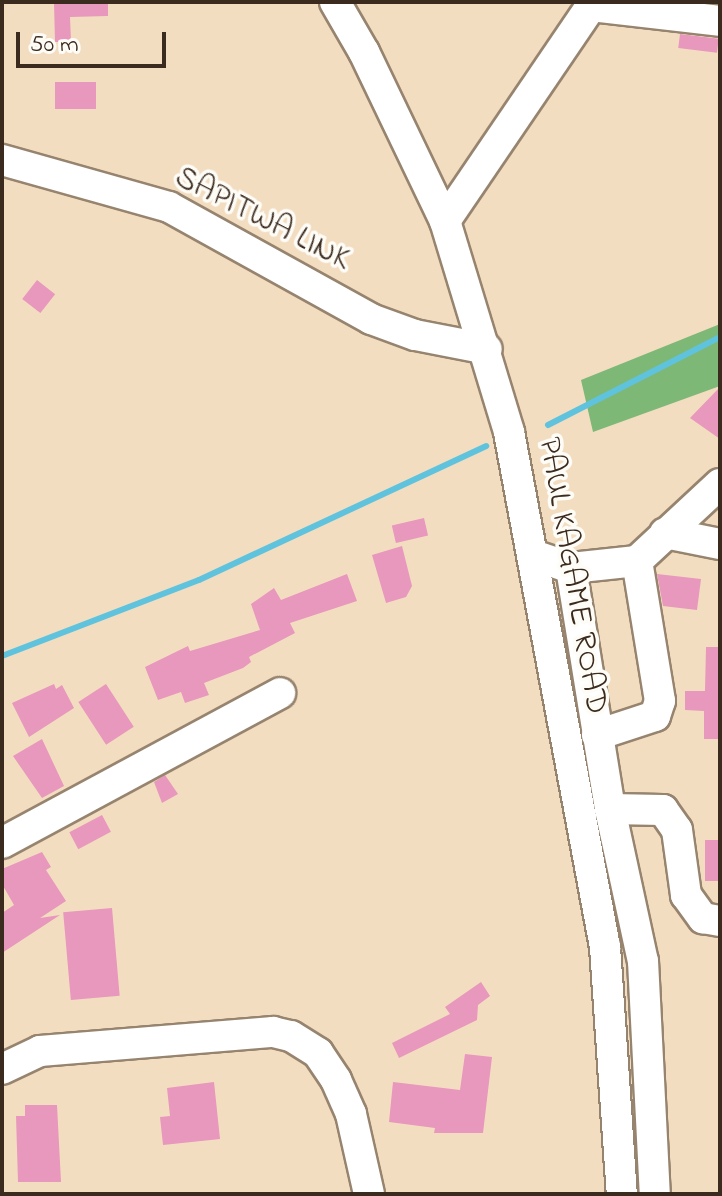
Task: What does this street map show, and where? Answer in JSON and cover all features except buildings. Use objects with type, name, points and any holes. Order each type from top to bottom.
[{"type":"street","name":"PAUL KAGAME ROAD","points":[[335,2],[364,52],[445,221],[487,349],[533,555],[605,947],[622,1194]]},
{"type":"street","points":[[445,221],[592,4],[720,21]]},
{"type":"street","name":"SAPITWA LINK","points":[[2,160],[169,207],[391,328],[487,349]]},
{"type":"street","points":[[533,555],[571,568],[637,561],[720,484]]},
{"type":"street","points":[[665,533],[720,544]]},
{"type":"street","points":[[597,735],[655,716],[660,701],[637,561]]},
{"type":"street","points":[[571,568],[610,809],[643,961],[655,1194]]},
{"type":"street","points":[[2,843],[280,693]]},
{"type":"street","points":[[610,809],[663,810],[677,830],[686,895],[703,918],[720,921]]},
{"type":"street","points":[[2,1069],[40,1051],[273,1032],[291,1036],[318,1053],[336,1080],[351,1114],[369,1194]]},
{"type":"green space","points":[[720,324],[720,386],[593,432],[581,380]]},
{"type":"waterway","points":[[548,425],[720,337]]},
{"type":"waterway","points":[[2,656],[199,580],[486,446]]}]
